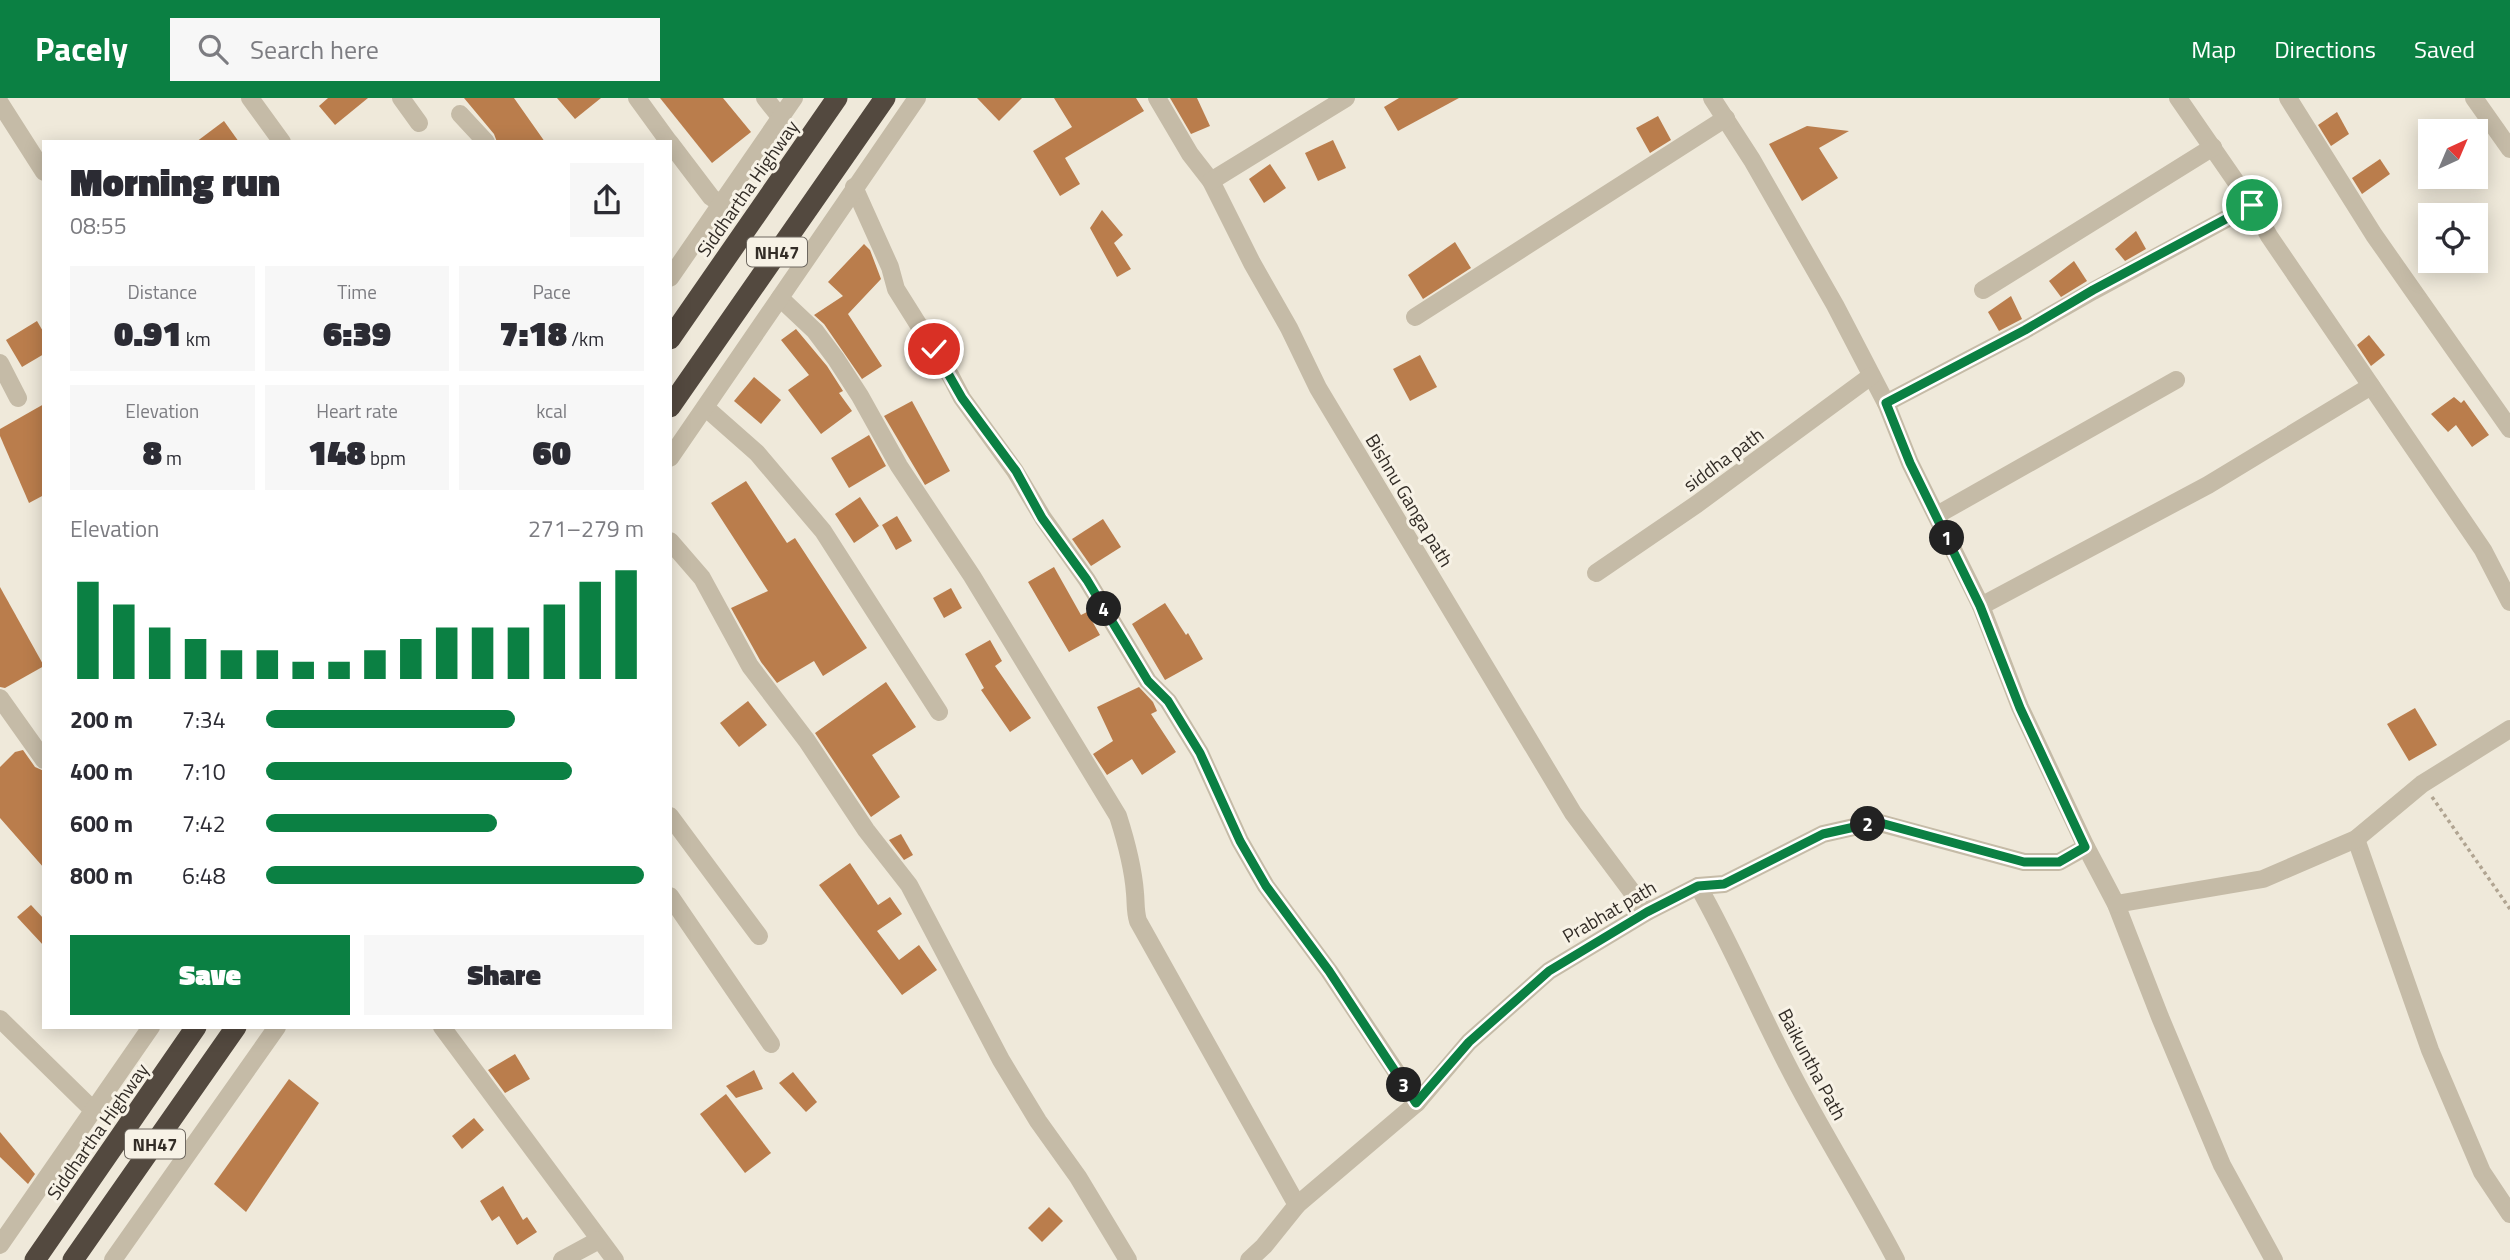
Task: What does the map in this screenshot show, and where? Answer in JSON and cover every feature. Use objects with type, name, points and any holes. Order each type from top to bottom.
[{"type":"highway","name":"Siddhartha Highway","points":[[672,336],[836,98]]},
{"type":"highway","name":"NH47","points":[[672,404],[884,98]]},
{"type":"highway","name":"Siddhartha Highway","points":[[35,1260],[195,1029]]},
{"type":"highway","name":"NH47","points":[[73,1260],[235,1029]]},
{"type":"street","points":[[250,98],[281,140]]},
{"type":"street","points":[[401,98],[419,123]]},
{"type":"street","points":[[637,98],[668,140]]},
{"type":"street","points":[[765,98],[781,118]]},
{"type":"street","points":[[672,275],[794,98]]},
{"type":"street","points":[[672,455],[917,98]]},
{"type":"street","name":"Bishnu Ganga path","points":[[1157,98],[1190,154],[1211,181],[1318,388],[1573,813],[1647,912]]},
{"type":"street","points":[[1211,181],[1346,98]]},
{"type":"street","points":[[1712,98],[1835,305],[1886,403],[1910,463],[1980,606],[2020,708],[2085,847],[2116,904],[2222,1165],[2274,1260]]},
{"type":"street","points":[[2178,98],[2213,146],[2269,236],[2483,550],[2510,603]]},
{"type":"street","points":[[2287,98],[2374,235],[2510,429]]},
{"type":"street","points":[[2474,98],[2510,149]]},
{"type":"street","points":[[0,103],[42,169]]},
{"type":"street","points":[[460,114],[484,140]]},
{"type":"street","points":[[1415,317],[1726,118]]},
{"type":"street","points":[[672,145],[711,197],[721,204]]},
{"type":"street","points":[[1983,290],[2213,146]]},
{"type":"street","points":[[854,187],[891,267],[896,289],[962,398],[1016,471],[1042,518],[1087,580],[1148,681],[1168,701],[1200,753],[1240,841],[1266,886],[1329,971],[1416,1103]]},
{"type":"street","points":[[1886,403],[2252,205]]},
{"type":"street","points":[[780,298],[816,331],[836,359],[899,466],[972,576],[1118,816],[1127,842],[1135,895],[1134,908],[1138,921],[1297,1205]]},
{"type":"street","points":[[0,363],[18,398]]},
{"type":"street","name":"siddha path","points":[[1596,573],[1697,504],[1871,376]]},
{"type":"street","points":[[1937,515],[2176,380]]},
{"type":"street","points":[[1980,606],[2208,485],[2371,386]]},
{"type":"street","points":[[706,408],[757,453],[823,531],[939,712]]},
{"type":"street","points":[[672,543],[702,578],[750,666],[807,741],[866,830],[909,885],[1001,1060],[1038,1121],[1078,1177],[1128,1260]]},
{"type":"street","points":[[0,698],[42,757]]},
{"type":"street","points":[[2116,904],[2263,879],[2357,839],[2422,784],[2510,729]]},
{"type":"street","points":[[672,819],[759,936]]},
{"type":"street","name":"Prabhat path","points":[[1249,1260],[1269,1253],[1297,1205],[1416,1103],[1469,1042],[1549,971],[1647,912],[1698,886],[1724,884],[1823,834],[1877,822],[2024,862],[2059,862],[2085,847]]},
{"type":"street","points":[[2357,839],[2430,1050],[2482,1172],[2510,1214]]},
{"type":"street","name":"Baikuntha Path","points":[[1698,886],[1726,935],[1754,999],[1799,1088],[1896,1260]]},
{"type":"street","points":[[672,898],[771,1044]]},
{"type":"street","points":[[0,1019],[93,1110]]},
{"type":"street","points":[[0,1245],[150,1029]]},
{"type":"street","points":[[113,1260],[276,1029]]},
{"type":"street","points":[[443,1029],[615,1260]]},
{"type":"street","points":[[562,1260],[599,1240]]},
{"type":"path","points":[[2422,784],[2510,909]]},
{"type":"building","points":[[328,98],[368,98],[335,125],[319,106]]},
{"type":"building","points":[[464,98],[514,98],[544,140],[496,140]]},
{"type":"building","points":[[557,98],[601,98],[575,119]]},
{"type":"building","points":[[660,98],[723,98],[751,132],[712,163]]},
{"type":"building","points":[[977,98],[1022,98],[999,121]]},
{"type":"building","points":[[1054,98],[1136,98],[1144,111],[1065,158],[1080,184],[1060,196],[1033,151],[1072,127]]},
{"type":"building","points":[[1170,98],[1197,98],[1210,126],[1191,134]]},
{"type":"building","points":[[1399,98],[1459,98],[1398,131],[1384,107]]},
{"type":"building","points":[[2337,112],[2349,134],[2331,146],[2318,125]]},
{"type":"building","points":[[1658,116],[1671,140],[1650,153],[1636,128]]},
{"type":"building","points":[[224,121],[238,140],[199,140]]},
{"type":"building","points":[[1807,126],[1849,131],[1819,148],[1838,178],[1802,201],[1769,144]]},
{"type":"building","points":[[1333,140],[1346,168],[1318,181],[1305,153]]},
{"type":"building","points":[[2380,159],[2390,174],[2362,194],[2352,178]]},
{"type":"building","points":[[1270,164],[1286,188],[1264,203],[1249,179]]},
{"type":"building","points":[[1102,210],[1123,235],[1114,243],[1131,269],[1117,277],[1090,228]]},
{"type":"building","points":[[2136,231],[2146,249],[2125,261],[2115,249]]},
{"type":"building","points":[[1455,242],[1471,268],[1423,299],[1408,275]]},
{"type":"building","points":[[864,244],[870,250],[881,279],[848,314],[882,366],[862,379],[824,324],[814,315],[843,296],[828,282]]},
{"type":"building","points":[[2074,261],[2087,281],[2061,297],[2049,281]]},
{"type":"building","points":[[2011,296],[2022,319],[1999,331],[1988,312]]},
{"type":"building","points":[[37,321],[42,330],[42,355],[22,367],[6,340]]},
{"type":"building","points":[[796,329],[827,366],[843,391],[839,393],[852,411],[821,434],[788,390],[809,375],[781,340]]},
{"type":"building","points":[[2369,335],[2385,355],[2371,366],[2357,345]]},
{"type":"building","points":[[1420,355],[1437,387],[1410,401],[1393,369]]},
{"type":"building","points":[[754,377],[781,400],[761,424],[734,401]]},
{"type":"building","points":[[2454,397],[2461,403],[2464,400],[2489,435],[2472,447],[2456,425],[2448,432],[2431,414]]},
{"type":"building","points":[[912,401],[950,471],[925,485],[884,416]]},
{"type":"building","points":[[42,405],[42,496],[29,503],[0,436],[0,429]]},
{"type":"building","points":[[869,435],[886,466],[849,488],[831,458]]},
{"type":"building","points":[[746,481],[787,543],[795,538],[867,648],[823,676],[814,661],[777,683],[761,662],[731,608],[768,591],[711,503]]},
{"type":"building","points":[[860,497],[879,526],[854,543],[835,514]]},
{"type":"building","points":[[897,516],[912,541],[896,550],[882,525]]},
{"type":"building","points":[[1103,519],[1121,547],[1091,566],[1072,539]]},
{"type":"building","points":[[1054,567],[1081,615],[1087,612],[1100,635],[1069,652],[1028,582]]},
{"type":"building","points":[[0,587],[42,662],[42,667],[5,688],[0,687]]},
{"type":"building","points":[[951,588],[962,608],[944,618],[933,598]]},
{"type":"building","points":[[1165,603],[1186,635],[1188,633],[1203,659],[1165,680],[1132,624]]},
{"type":"building","points":[[990,640],[1002,661],[995,666],[1031,718],[1010,732],[981,690],[984,688],[965,654]]},
{"type":"building","points":[[886,682],[916,727],[872,755],[900,797],[871,817],[815,733]]},
{"type":"building","points":[[1139,687],[1153,702],[1157,711],[1151,714],[1176,752],[1142,775],[1132,759],[1107,775],[1093,754],[1113,741],[1097,707]]},
{"type":"building","points":[[748,701],[767,725],[739,747],[720,723]]},
{"type":"building","points":[[2415,708],[2437,745],[2409,761],[2387,724]]},
{"type":"building","points":[[23,750],[35,767],[42,770],[42,866],[0,818],[0,767],[15,752]]},
{"type":"building","points":[[901,834],[913,855],[904,860],[889,840]]},
{"type":"building","points":[[850,863],[878,905],[890,897],[902,914],[877,931],[899,960],[919,945],[937,970],[902,995],[819,885]]},
{"type":"building","points":[[31,905],[42,917],[42,944],[17,917]]},
{"type":"building","points":[[515,1054],[530,1079],[505,1093],[488,1070]]},
{"type":"building","points":[[754,1070],[763,1089],[736,1098],[726,1086]]},
{"type":"building","points":[[793,1072],[817,1102],[806,1112],[779,1083]]},
{"type":"building","points":[[289,1079],[319,1103],[246,1212],[214,1184]]},
{"type":"building","points":[[726,1094],[771,1153],[745,1173],[700,1114]]},
{"type":"building","points":[[474,1118],[484,1130],[462,1149],[452,1136]]},
{"type":"building","points":[[0,1132],[35,1174],[28,1184],[0,1157]]},
{"type":"building","points":[[503,1186],[523,1220],[527,1217],[537,1232],[517,1245],[499,1216],[492,1221],[480,1201]]},
{"type":"building","points":[[1049,1207],[1063,1221],[1042,1242],[1028,1228]]},
{"type":"route","points":[[934,349],[962,398],[1016,471],[1042,518],[1087,580],[1148,681],[1168,701],[1200,753],[1240,841],[1266,886],[1329,971],[1416,1103],[1469,1042],[1549,971],[1647,912],[1698,886],[1724,884],[1823,834],[1877,822],[2024,862],[2059,862],[2085,847],[2020,708],[1980,606],[1910,463],[1886,403],[2252,205]]}]
